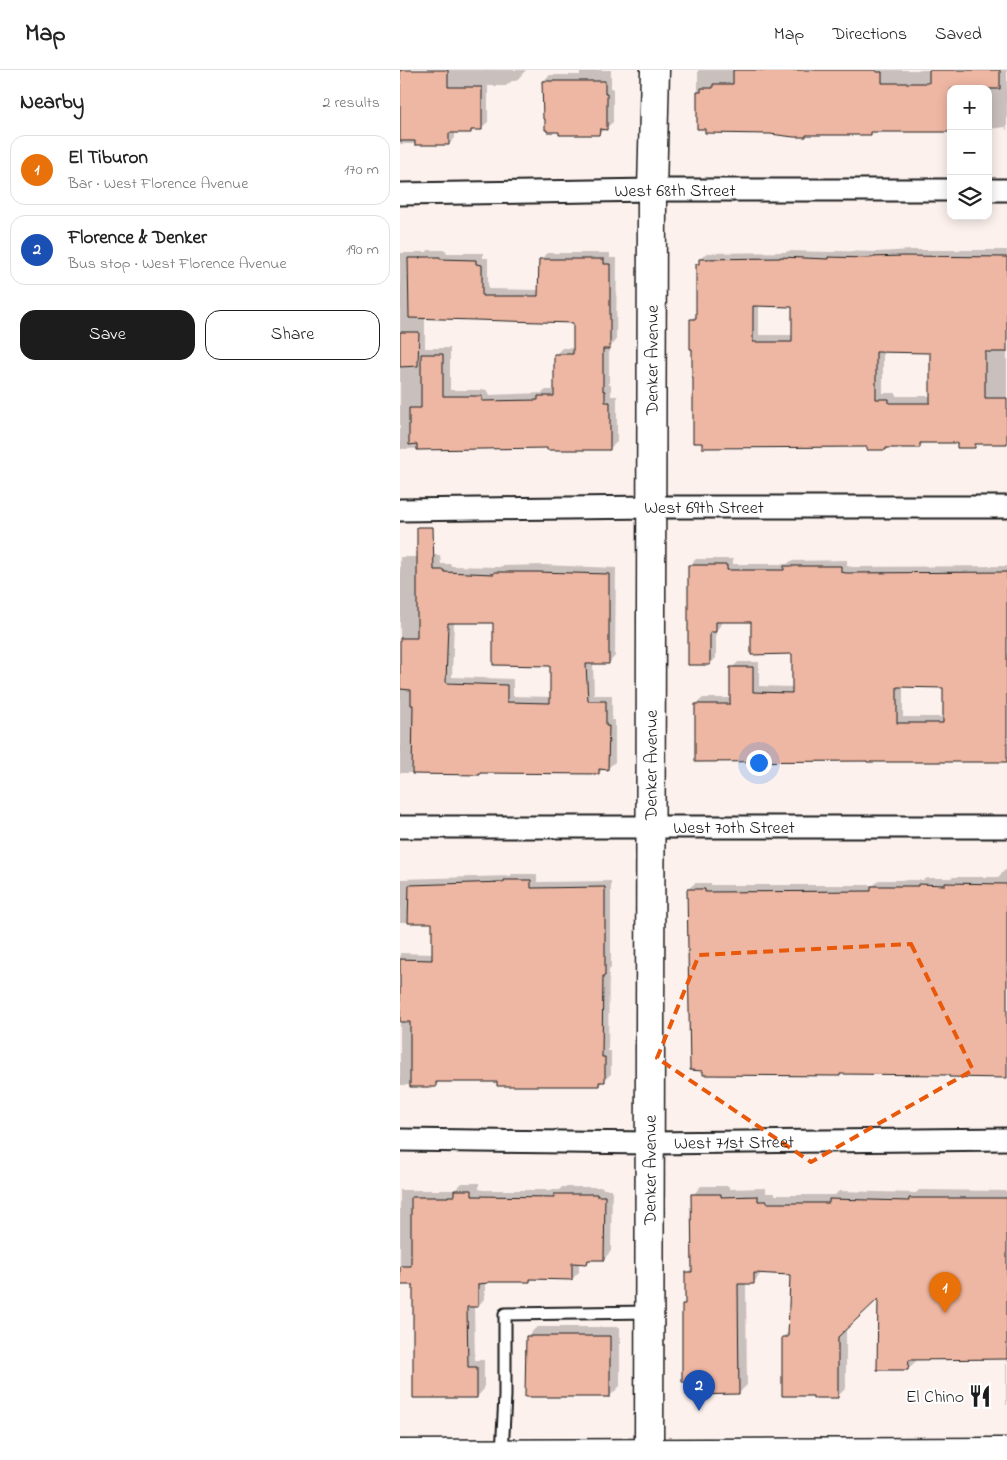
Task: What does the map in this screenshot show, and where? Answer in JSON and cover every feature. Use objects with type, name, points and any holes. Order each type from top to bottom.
[{"type":"street","name":"Denker Avenue","points":[[649,1456],[652,190],[655,70]]},
{"type":"street","name":"West 68th Street","points":[[400,194],[652,190],[947,190]]},
{"type":"street","points":[[992,190],[1007,190]]},
{"type":"street","name":"West 69th Street","points":[[400,510],[652,507],[1007,507]]},
{"type":"street","name":"West 70th Street","points":[[400,827],[1007,827]]},
{"type":"street","name":"West 71st Street","points":[[400,1140],[650,1143],[1007,1139]]},
{"type":"street","points":[[400,1454],[738,1456],[1007,1452]]},
{"type":"lane","points":[[502,1454],[505,1396],[505,1314],[650,1312]]},
{"type":"highlighted area","points":[[911,944],[973,1070],[811,1162],[657,1058],[699,955]]},
{"type":"building","points":[[400,70],[448,70],[448,87],[482,87],[482,130],[471,130],[471,133],[449,133],[449,145],[415,145],[415,141],[400,141]]},
{"type":"building","points":[[733,70],[876,70],[876,72],[882,72],[882,83],[929,83],[929,70],[1000,70],[1000,89],[992,89],[992,85],[947,85],[947,132],[871,132],[871,135],[806,135],[806,137],[794,137],[770,134],[705,133],[705,129],[697,129],[697,92],[701,92],[701,88],[713,88],[713,84],[733,84]]},
{"type":"building","points":[[542,81],[605,81],[607,130],[600,129],[599,135],[559,135],[559,132],[547,132],[545,130],[545,119],[543,119]]},
{"type":"building","points":[[780,257],[828,259],[828,257],[1007,257],[1007,352],[985,352],[985,398],[1007,398],[1007,444],[975,444],[975,448],[957,448],[957,443],[920,443],[920,448],[867,450],[867,447],[702,448],[702,443],[693,443],[693,377],[692,349],[690,349],[690,319],[696,319],[696,264],[699,264],[699,259]],"holes":[[[753,306],[792,307],[792,342],[753,342]],[[876,352],[930,353],[930,403],[889,403],[889,399],[876,399]]]},
{"type":"building","points":[[408,258],[476,260],[476,264],[482,265],[482,296],[538,296],[539,259],[604,259],[604,264],[610,264],[610,349],[603,349],[603,391],[605,391],[605,402],[610,402],[610,450],[547,450],[547,448],[417,450],[417,444],[409,445],[409,408],[421,408],[421,354],[443,354],[443,396],[482,396],[482,401],[538,400],[538,396],[554,396],[554,354],[573,354],[573,323],[409,318]]},
{"type":"building","points":[[400,332],[419,332],[418,366],[400,367]]},
{"type":"building","points":[[417,527],[433,527],[434,570],[494,574],[494,572],[537,572],[609,574],[609,664],[586,664],[588,701],[606,701],[606,726],[609,726],[608,770],[599,769],[599,774],[412,774],[413,705],[411,705],[411,690],[400,689],[400,638],[417,638]],"holes":[[[448,623],[493,623],[493,665],[550,666],[550,703],[507,702],[507,685],[446,683]]]},
{"type":"building","points":[[688,565],[727,565],[727,570],[784,570],[784,566],[841,566],[841,572],[846,573],[1007,572],[1007,762],[695,762],[695,704],[730,704],[730,667],[753,667],[753,692],[792,693],[792,654],[751,655],[751,622],[716,622],[716,632],[710,632],[710,665],[688,665]],"holes":[[[897,687],[943,688],[943,723],[897,723]]]},
{"type":"building","points":[[504,880],[531,880],[531,888],[605,887],[605,976],[603,976],[602,1057],[605,1057],[605,1082],[599,1082],[599,1086],[497,1086],[497,1082],[436,1082],[436,1087],[410,1087],[410,1022],[400,1022],[400,959],[432,960],[432,923],[408,923],[409,885],[504,882]]},
{"type":"building","points":[[945,883],[1007,884],[1007,1078],[949,1077],[949,1075],[703,1075],[703,1071],[690,1070],[687,889],[705,889],[705,892],[871,891],[871,886],[945,885]]},
{"type":"building","points":[[454,1190],[472,1190],[472,1196],[554,1197],[554,1194],[597,1194],[597,1196],[605,1196],[604,1260],[588,1260],[587,1264],[572,1263],[572,1280],[530,1279],[530,1282],[488,1282],[478,1284],[478,1307],[467,1307],[468,1367],[477,1367],[477,1398],[413,1398],[413,1285],[400,1285],[400,1266],[411,1266],[411,1197],[448,1197],[454,1196]]},
{"type":"building","points":[[691,1194],[721,1194],[721,1197],[758,1196],[758,1201],[767,1201],[767,1203],[829,1203],[829,1199],[909,1201],[909,1198],[1007,1198],[1007,1359],[909,1360],[908,1370],[877,1370],[878,1299],[838,1337],[838,1398],[782,1396],[782,1337],[788,1337],[790,1275],[754,1273],[754,1284],[738,1284],[739,1394],[686,1395],[686,1382],[682,1382],[682,1304],[685,1304],[685,1272],[692,1272]]},
{"type":"building","points":[[526,1336],[610,1336],[610,1397],[525,1397]]},
{"type":"place","name":"El Tiburon","points":[[945,1313]]},
{"type":"place","name":"El Chino","points":[[980,1396]]},
{"type":"place","name":"Florence & Denker","points":[[699,1411]]}]
